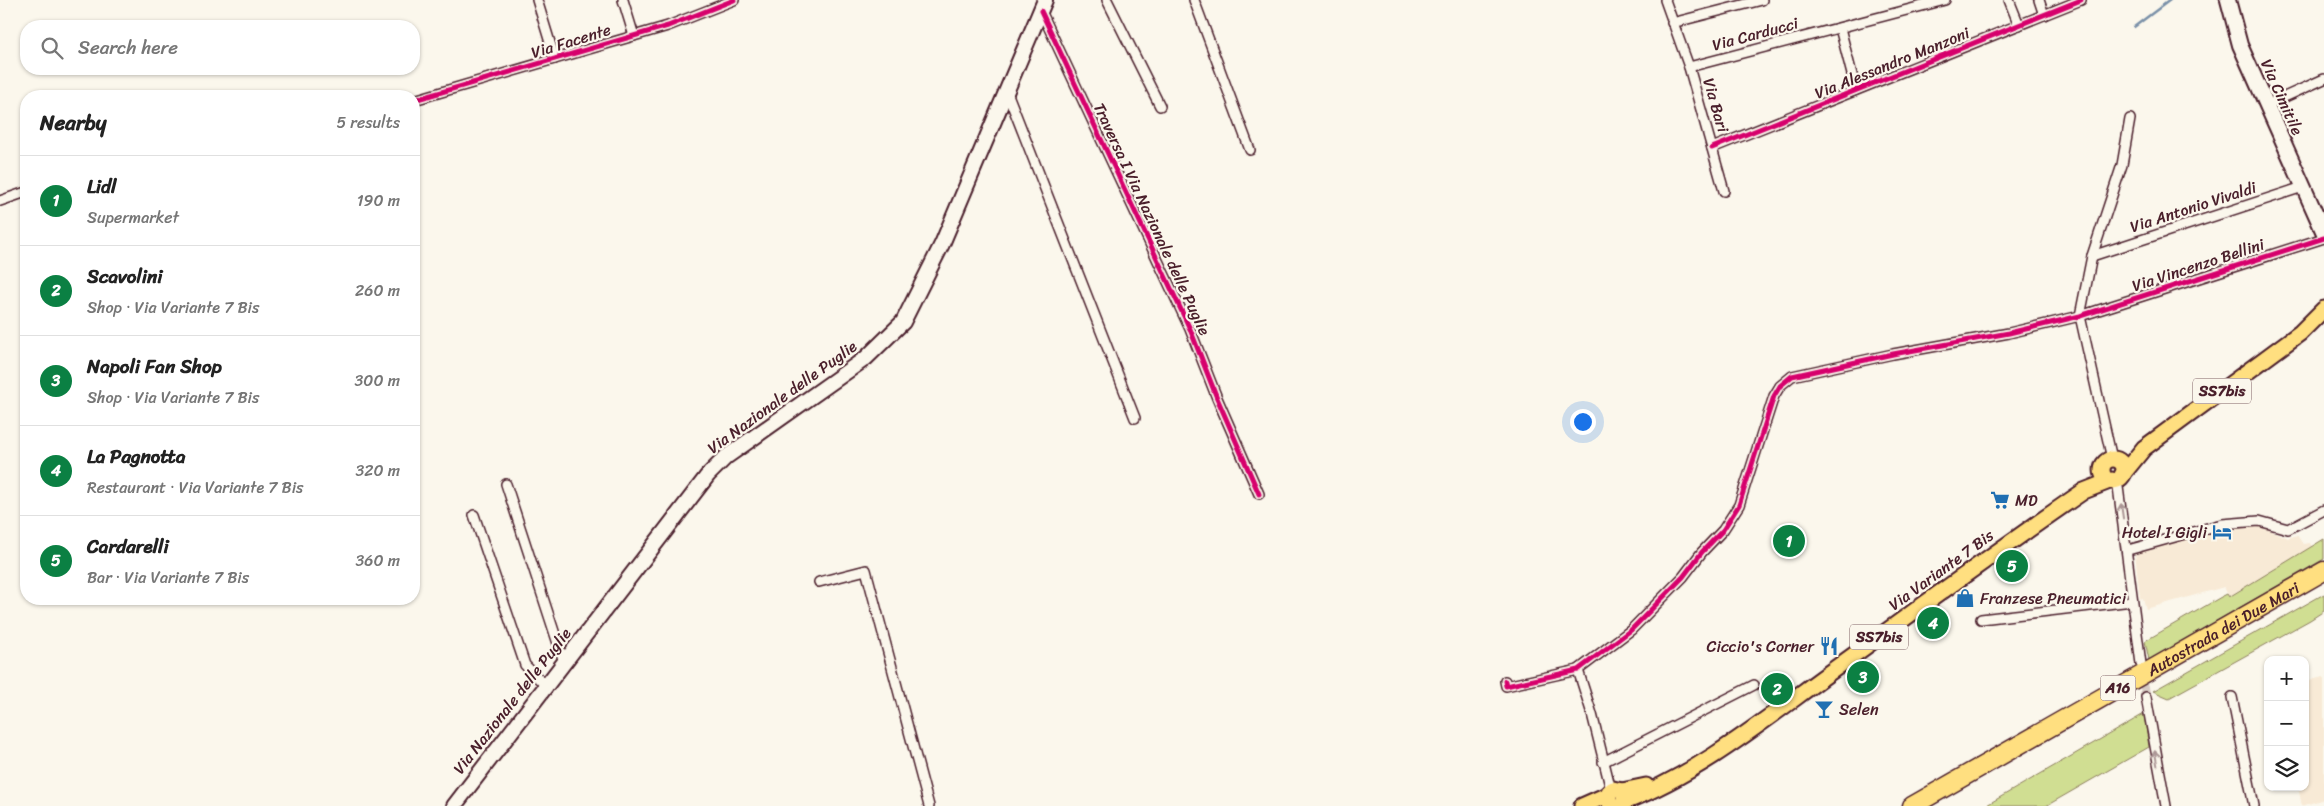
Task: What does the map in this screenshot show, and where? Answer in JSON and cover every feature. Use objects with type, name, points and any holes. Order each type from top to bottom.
[{"type":"highway","name":"Autostrada dei Due Mari","points":[[1912,806],[2324,571]]},
{"type":"highway","name":"Autostrada dei Due Mari","points":[[1935,806],[2324,584]]},
{"type":"main road","name":"Via Cimitile","points":[[2228,0],[2240,45],[2324,233]]},
{"type":"main road","name":"Via Nazionale delle Puglie","points":[[454,806],[708,475],[726,456],[866,358],[903,322],[942,244],[1043,5]]},
{"type":"main road","name":"SS7bis","points":[[2117,478],[2144,448],[2300,333],[2324,308]]},
{"type":"main road","name":"SS7bis","points":[[2300,333],[2324,321]]},
{"type":"main road","name":"SS7bis","points":[[2110,462],[2144,448]]},
{"type":"main road","points":[[2110,462],[2123,467],[2117,478]]},
{"type":"main road","name":"Via Variante 7 Bis","points":[[1582,806],[1614,800],[1672,780],[1693,769],[1762,722],[2084,490],[2110,462]]},
{"type":"main road","name":"Via Variante 7 Bis","points":[[2084,490],[2117,478]]},
{"type":"street","points":[[537,0],[555,59]]},
{"type":"street","points":[[623,0],[634,36]]},
{"type":"street","name":"Via Facente","points":[[420,98],[668,26],[734,0]]},
{"type":"street","points":[[1107,0],[1160,106]]},
{"type":"street","points":[[1194,0],[1250,150]]},
{"type":"street","name":"Via Bari","points":[[1664,0],[1689,67],[1724,191]]},
{"type":"street","points":[[1672,23],[1744,2],[1762,0]]},
{"type":"street","name":"Via Carducci","points":[[1689,67],[1945,0]]},
{"type":"street","points":[[2008,0],[2018,25]]},
{"type":"street","points":[[2038,0],[2044,15]]},
{"type":"street","name":"Via Alessandro Manzoni","points":[[1712,148],[2082,0]]},
{"type":"street","name":"Traversa I Via Nazionale delle Puglie","points":[[1043,5],[1190,329],[1217,398],[1259,494]]},
{"type":"street","points":[[1840,28],[1856,90]]},
{"type":"street","points":[[2266,105],[2324,79]]},
{"type":"street","points":[[1007,92],[1135,418]]},
{"type":"street","points":[[2110,462],[2080,316],[2092,256],[2122,165],[2130,119]]},
{"type":"street","name":"Via Antonio Vivaldi","points":[[2092,256],[2303,187]]},
{"type":"street","points":[[0,201],[20,194]]},
{"type":"street","name":"Via Vincenzo Bellini","points":[[1578,670],[1631,630],[1683,578],[1702,552],[1724,530],[1739,505],[1774,396],[1780,386],[1792,376],[1893,354],[2009,333],[2080,316],[2324,238]]},
{"type":"street","points":[[2117,478],[2128,550],[2132,601],[2141,664]]},
{"type":"street","points":[[506,484],[564,662]]},
{"type":"street","points":[[2128,550],[2222,524],[2259,521],[2288,529],[2324,510]]},
{"type":"street","points":[[474,514],[526,665],[546,686]]},
{"type":"street","points":[[819,582],[866,570],[929,806]]},
{"type":"street","points":[[1981,619],[2132,601]]},
{"type":"street","points":[[1505,681],[1506,686],[1578,670],[1614,800]]},
{"type":"street","points":[[1603,762],[1754,685]]},
{"type":"street","points":[[2146,697],[2166,806]]},
{"type":"street","points":[[2232,697],[2254,806]]},
{"type":"shaded area","name":"Hotel I Gigli","points":[[2258,525],[2288,538],[2297,535],[2303,544],[2310,543],[2312,547],[2229,597],[2224,587],[2146,609],[2143,598],[2140,599],[2135,552],[2221,528]]},
{"type":"shaded area","points":[[2324,677],[2324,799],[2302,806],[2299,791],[2309,791],[2309,680]]},
{"type":"green space","points":[[2324,539],[2324,559],[2149,660],[2145,641],[2221,597],[2227,594],[2229,597]]},
{"type":"green space","points":[[2324,594],[2324,611],[2310,620],[2169,698],[2153,691]]},
{"type":"green space","points":[[2144,714],[2149,747],[2046,806],[1985,806]]},
{"type":"waterway","points":[[2134,27],[2170,0]]},
{"type":"tunnel","points":[[2142,672],[2146,697]]},
{"type":"cycle path","points":[[420,98],[668,26],[734,0]]},
{"type":"cycle path","points":[[1712,148],[2081,0]]},
{"type":"cycle path","points":[[1041,11],[1190,329],[1217,398],[1259,494]]},
{"type":"cycle path","points":[[1505,681],[1506,686],[1578,670],[1631,630],[1683,577],[1702,552],[1723,530],[1739,505],[1774,396],[1780,386],[1792,376],[1893,354],[2009,333],[2080,316],[2324,238]]},
{"type":"place","name":"MD","points":[[2000,500]]},
{"type":"place","name":"Hotel I Gigli","points":[[2222,532]]},
{"type":"place","name":"Lidl","points":[[1789,541]]},
{"type":"place","name":"Cardarelli","points":[[2012,566]]},
{"type":"place","name":"Franzese Pneumatici","points":[[1965,598]]},
{"type":"place","name":"La Pagnotta","points":[[1933,623]]},
{"type":"place","name":"Ciccio's Corner","points":[[1829,646]]},
{"type":"place","name":"Napoli Fan Shop","points":[[1863,677]]},
{"type":"place","name":"Scavolini","points":[[1777,689]]},
{"type":"place","name":"Selen","points":[[1824,709]]}]
